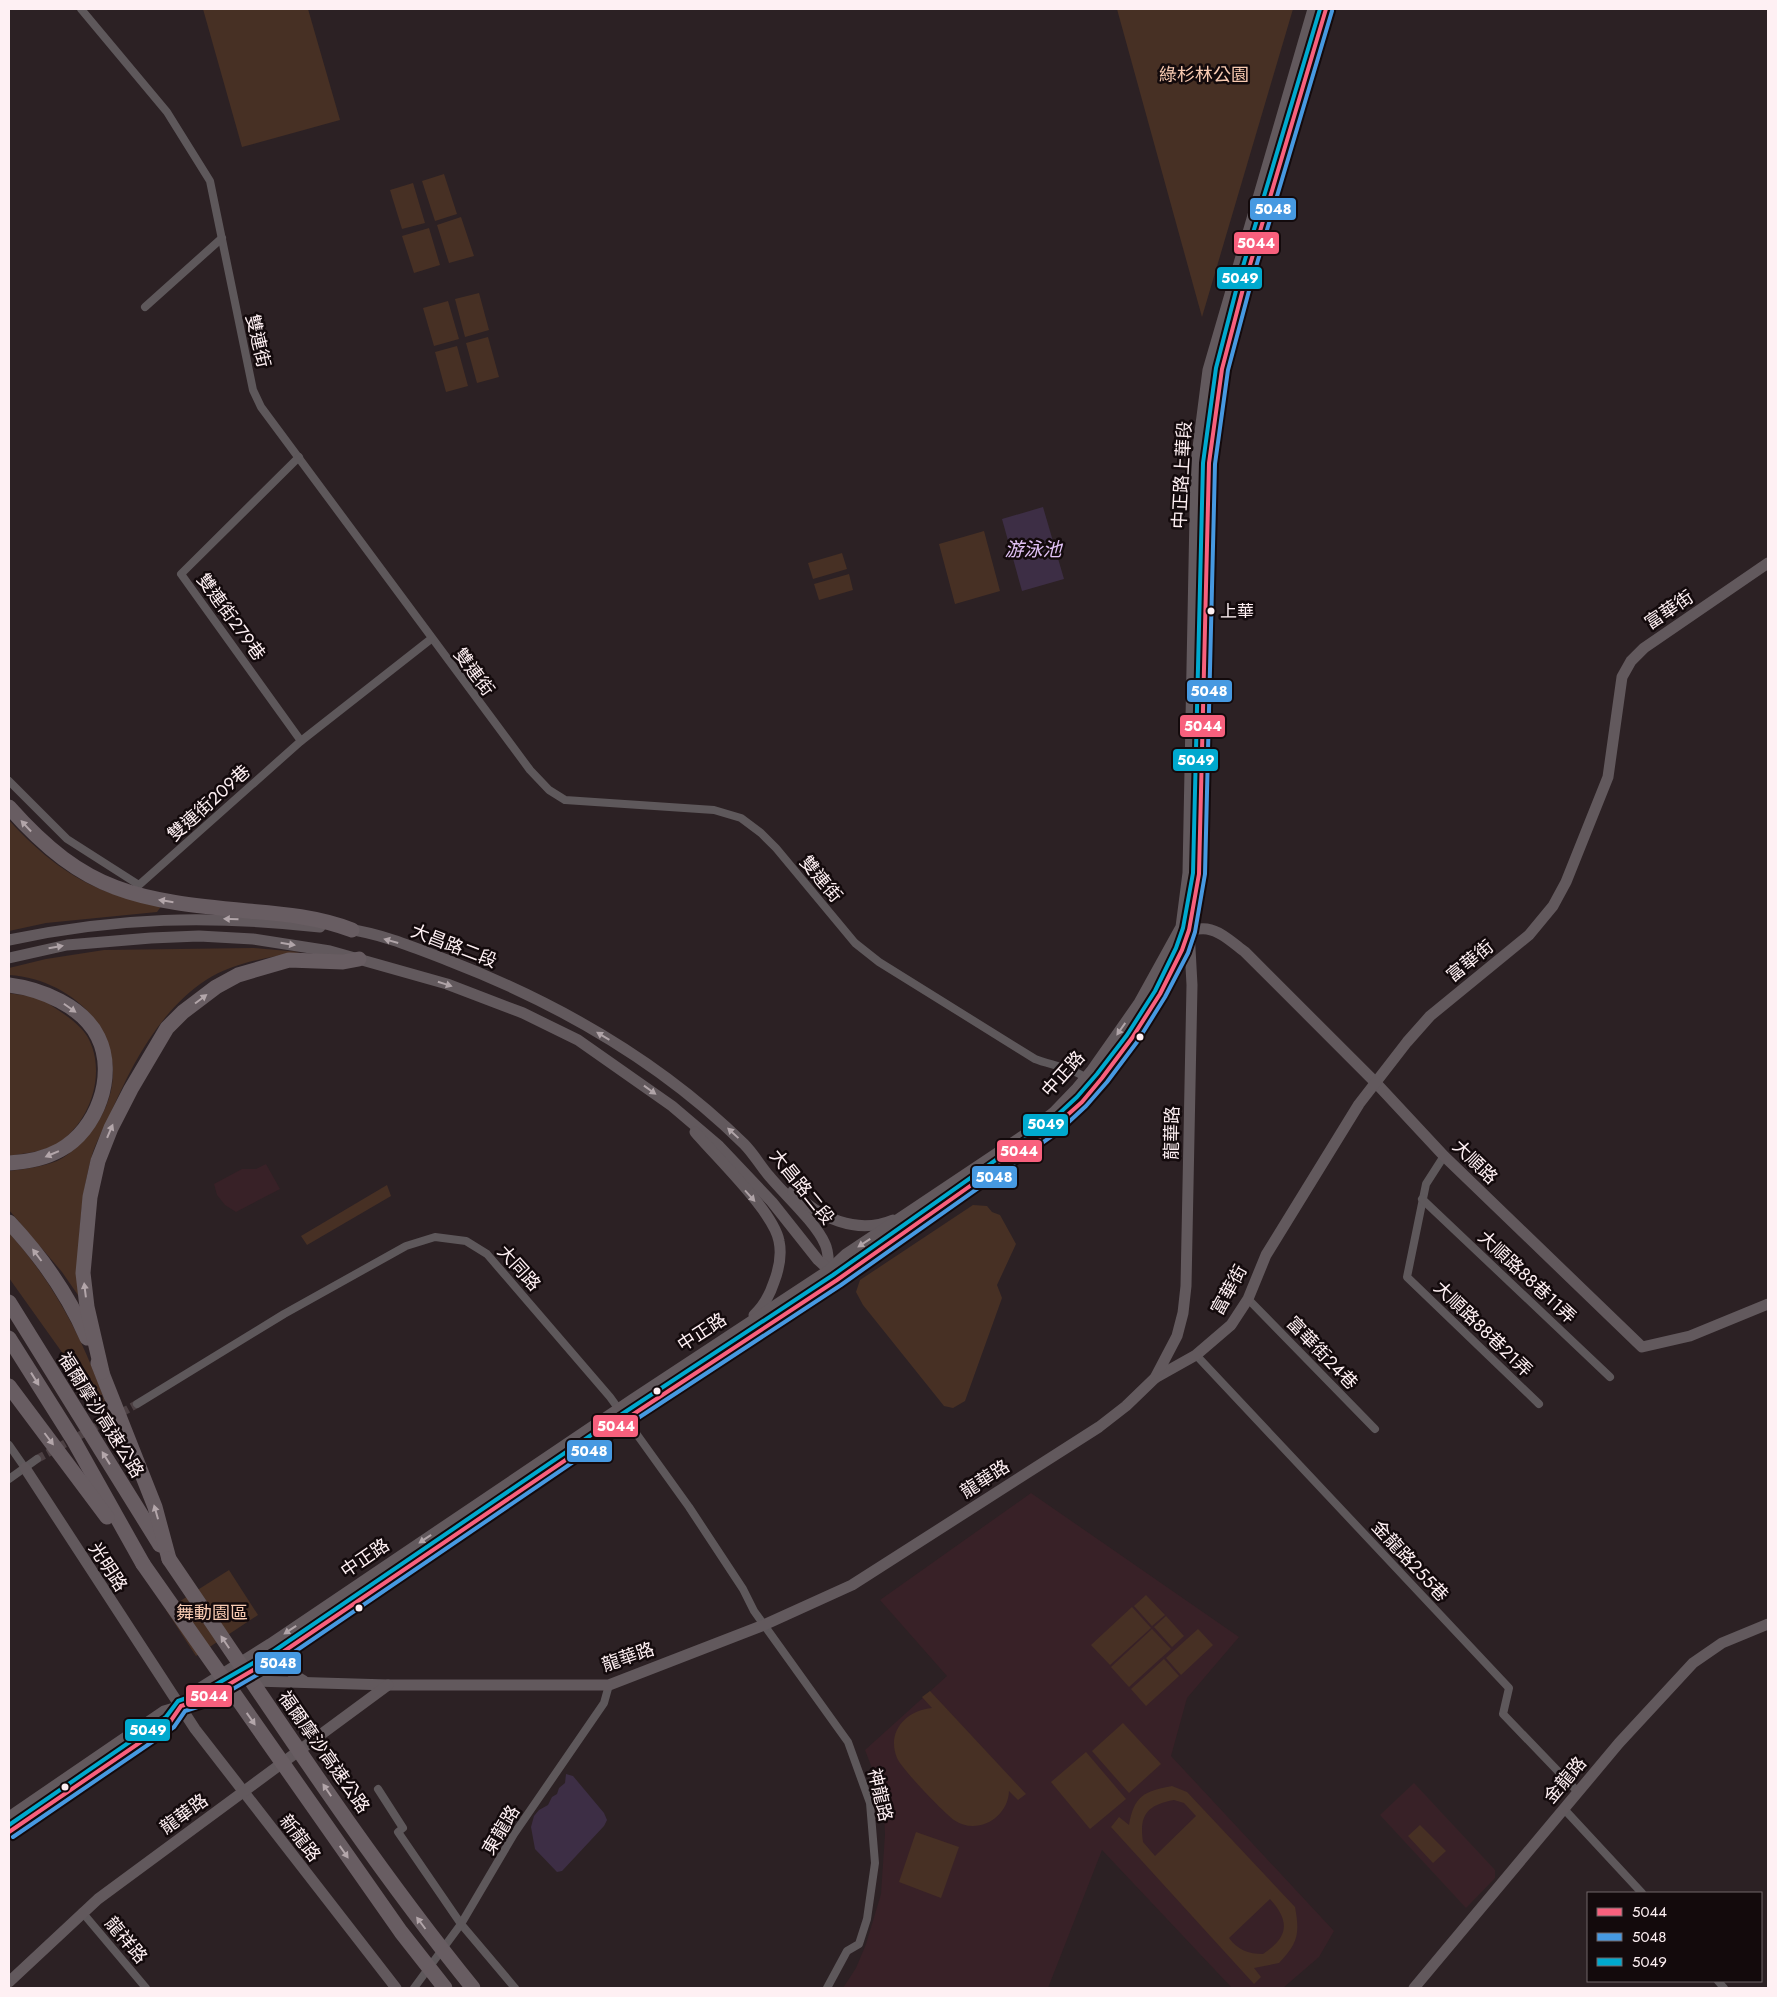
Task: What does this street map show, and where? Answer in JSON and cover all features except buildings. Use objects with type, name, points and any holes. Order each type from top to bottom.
[{"type":"highway","points":[[9,806],[40,840],[75,868],[123,892],[187,905],[294,915],[330,922],[352,930]]},
{"type":"highway","points":[[102,1372],[87,1307],[83,1273],[90,1197],[98,1161],[111,1128],[130,1089],[167,1028],[183,1012],[216,987],[238,975],[289,960],[344,962],[359,959]]},
{"type":"highway","points":[[9,985],[39,991],[63,1003],[82,1017],[98,1037],[106,1066],[104,1089],[98,1107],[88,1126],[77,1138],[61,1150],[45,1157],[27,1162],[9,1163]]},
{"type":"highway","points":[[9,1222],[26,1240],[77,1313],[155,1507],[169,1559]]},
{"type":"highway","name":"福爾摩沙高速公路","points":[[9,1302],[169,1559],[344,1815],[423,1926],[474,1988]]},
{"type":"highway","name":"福爾摩沙高速公路","points":[[9,1338],[74,1441],[142,1564],[395,1924],[445,1988]]},
{"type":"highway","points":[[9,1386],[142,1564]]},
{"type":"main road","name":"中正路上華段","points":[[1185,929],[1188,874],[1196,463],[1208,370],[1313,9]]},
{"type":"main road","name":"中正路上華段","points":[[1185,929],[1199,874],[1209,463],[1217,399],[1222,369],[1244,285],[1308,64],[1326,9]]},
{"type":"main road","name":"富華街","points":[[1155,1378],[1196,1355],[1231,1325],[1248,1299],[1266,1255],[1359,1104],[1407,1042],[1430,1016],[1529,936],[1553,906],[1566,882],[1608,777],[1622,677],[1631,661],[1644,648],[1768,563]]},
{"type":"main road","name":"大昌路二段","points":[[9,940],[74,927],[190,918],[256,920],[352,930],[414,948],[467,968],[562,1012],[659,1073],[704,1107],[746,1146],[768,1176],[797,1206],[825,1244],[829,1270]]},
{"type":"main road","name":"中正路","points":[[9,1832],[170,1722],[197,1690],[270,1644],[829,1270],[846,1254],[911,1213],[1024,1135],[1052,1113],[1086,1077],[1139,1003],[1185,929]]},
{"type":"main road","name":"中正路","points":[[9,1816],[164,1711],[204,1699],[277,1656],[626,1419],[837,1280],[1034,1143],[1061,1122],[1095,1087],[1167,982],[1185,929]]},
{"type":"main road","name":"大順路","points":[[1185,929],[1208,929],[1225,937],[1245,952],[1376,1083],[1444,1156],[1642,1347],[1690,1336],[1768,1304]]},
{"type":"main road","name":"龍華路","points":[[244,1676],[253,1681],[388,1685],[609,1685],[764,1625],[844,1589],[900,1556],[1099,1427],[1126,1406],[1155,1378],[1177,1336],[1186,1286],[1192,984],[1185,929]]},
{"type":"main road","name":"大昌路二段","points":[[9,958],[68,945],[151,938],[199,936],[253,939],[330,951],[447,984],[523,1013],[578,1040],[672,1106],[719,1146],[772,1202],[818,1260],[829,1270]]},
{"type":"main road","points":[[672,1106],[759,1206],[779,1240],[779,1268],[772,1289],[760,1310],[735,1332]]},
{"type":"main road","points":[[746,1146],[771,1168],[798,1197],[831,1219],[854,1226],[885,1223],[911,1213]]},
{"type":"main road","name":"光明路","points":[[25,1468],[121,1619],[182,1706]]},
{"type":"main road","name":"金龍路","points":[[1414,1988],[1619,1743],[1693,1663],[1722,1643],[1768,1624]]},
{"type":"main road","points":[[270,1644],[277,1656],[294,1675],[306,1682]]},
{"type":"main road","points":[[236,1666],[244,1676]]},
{"type":"main road","name":"龍華路","points":[[9,1982],[82,1912],[388,1685]]},
{"type":"main road","name":"新龍路","points":[[182,1706],[195,1729],[243,1793],[396,1988]]},
{"type":"main road","points":[[80,1767],[87,1779]]},
{"type":"street","name":"雙連街","points":[[82,9],[167,112],[210,181],[253,390],[261,407],[299,456],[431,639],[530,770],[549,790],[565,800],[714,810],[741,818],[761,833],[776,848],[855,943],[879,962],[1035,1059],[1086,1077],[1095,1087]]},
{"type":"street","points":[[145,306],[222,238]]},
{"type":"street","name":"雙連街279巷","points":[[299,456],[181,574],[301,741]]},
{"type":"street","name":"雙連街209巷","points":[[9,781],[67,839],[139,885],[301,741],[431,639]]},
{"type":"street","points":[[1422,1199],[1426,1184],[1444,1156]]},
{"type":"street","name":"大順路88巷21弄","points":[[1422,1199],[1407,1277],[1539,1404]]},
{"type":"street","name":"大順路88巷11弄","points":[[1422,1199],[1610,1376]]},
{"type":"street","name":"大同路","points":[[137,1404],[284,1314],[406,1246],[435,1237],[466,1241],[487,1254],[552,1327],[619,1409],[694,1515],[743,1589],[764,1625]]},
{"type":"street","name":"富華街24巷","points":[[1248,1299],[1375,1429]]},
{"type":"street","name":"金龍路255巷","points":[[1196,1355],[1509,1688],[1503,1714],[1578,1792]]},
{"type":"street","name":"光明路","points":[[9,1445],[25,1468]]},
{"type":"street","points":[[9,1478],[37,1459]]},
{"type":"street","name":"神龍路","points":[[764,1625],[848,1742],[870,1803],[875,1863],[867,1919],[859,1944],[847,1951],[827,1988]]},
{"type":"street","name":"東龍路","points":[[414,1988],[461,1924],[514,1834],[604,1703],[609,1685]]},
{"type":"street","points":[[378,1790],[403,1828],[398,1832],[461,1924],[515,1988]]},
{"type":"street","points":[[1564,1809],[1641,1892]]},
{"type":"street","name":"龍祥路","points":[[82,1912],[146,1988]]},
{"type":"shaded area","points":[[266,1164],[280,1189],[236,1212],[225,1205],[217,1195],[214,1184],[242,1169],[256,1169]]},
{"type":"shaded area","points":[[1031,1493],[1239,1637],[1187,1698],[1171,1756],[1334,1931],[1319,1957],[1283,1988],[1232,1988],[1102,1850],[1048,1988],[843,1988],[856,1968],[866,1944],[881,1894],[885,1834],[883,1797],[865,1750],[947,1676],[880,1600]]},
{"type":"shaded area","points":[[1414,1783],[1495,1870],[1495,1878],[1466,1908],[1380,1815]]},
{"type":"green space","points":[[203,9],[308,9],[340,120],[242,147]]},
{"type":"green space","name":"綠杉林公園","points":[[1117,9],[1293,9],[1202,317]]},
{"type":"green space","points":[[444,174],[457,214],[435,221],[422,181]]},
{"type":"green space","points":[[413,183],[425,223],[402,229],[390,190]]},
{"type":"green space","points":[[461,217],[474,256],[449,263],[437,225]]},
{"type":"green space","points":[[429,228],[440,265],[414,273],[402,236]]},
{"type":"green space","points":[[479,293],[489,330],[465,337],[455,299]]},
{"type":"green space","points":[[448,301],[459,339],[434,346],[423,308]]},
{"type":"green space","points":[[488,337],[499,377],[477,383],[466,343]]},
{"type":"green space","points":[[457,346],[468,386],[446,392],[435,352]]},
{"type":"green space","points":[[984,531],[1000,591],[955,604],[939,544]]},
{"type":"green space","points":[[842,553],[847,569],[813,579],[808,563]]},
{"type":"green space","points":[[849,574],[853,590],[819,600],[814,584]]},
{"type":"green space","points":[[9,820],[59,866],[89,884],[120,896],[162,905],[157,912],[46,923],[9,931]]},
{"type":"green space","points":[[254,948],[300,952],[239,965],[206,980],[189,993],[160,1024],[148,1041],[127,1079],[92,1155],[84,1190],[80,1226],[80,1298],[62,1272],[9,1210],[9,1171],[57,1161],[74,1150],[88,1135],[96,1125],[109,1098],[113,1072],[109,1048],[99,1025],[82,1006],[61,991],[36,980],[9,975],[9,968],[46,959],[104,950]]},
{"type":"green space","points":[[9,993],[41,999],[72,1020],[87,1036],[93,1050],[96,1065],[92,1096],[87,1110],[69,1135],[46,1149],[9,1156]]},
{"type":"green space","points":[[387,1185],[391,1196],[307,1245],[301,1236]]},
{"type":"green space","points":[[973,1205],[987,1206],[992,1212],[1000,1215],[1016,1244],[997,1285],[1002,1298],[965,1401],[953,1408],[944,1406],[863,1305],[856,1292],[860,1280]]},
{"type":"green space","points":[[9,1233],[37,1267],[72,1324],[91,1364],[111,1421],[9,1278]]},
{"type":"green space","name":"舞動園區","points":[[229,1570],[258,1615],[196,1656],[166,1610]]},
{"type":"green space","points":[[1146,1595],[1165,1615],[1152,1626],[1134,1606]]},
{"type":"green space","points":[[1132,1607],[1151,1628],[1110,1665],[1091,1645]]},
{"type":"green space","points":[[1166,1616],[1184,1636],[1172,1647],[1154,1627]]},
{"type":"green space","points":[[1152,1629],[1171,1649],[1129,1687],[1111,1667]]},
{"type":"green space","points":[[1198,1629],[1213,1645],[1181,1675],[1166,1658]]},
{"type":"green space","points":[[1164,1659],[1179,1676],[1146,1706],[1131,1689]]},
{"type":"green space","points":[[930,1691],[1026,1794],[1018,1800],[1009,1791],[1003,1809],[990,1822],[972,1826],[954,1820],[923,1790],[897,1758],[894,1739],[897,1731],[901,1724],[914,1713],[932,1708],[922,1697]]},
{"type":"green space","points":[[1123,1723],[1161,1764],[1129,1793],[1092,1751]]},
{"type":"green space","points":[[1086,1752],[1126,1799],[1090,1829],[1051,1782]]},
{"type":"green space","points":[[1172,1786],[1187,1792],[1295,1907],[1297,1931],[1294,1944],[1279,1963],[1254,1968],[1261,1977],[1254,1984],[1111,1827],[1119,1817],[1129,1825],[1134,1807],[1142,1796],[1154,1790]],"holes":[[[1174,1800],[1184,1803],[1196,1816],[1155,1856],[1143,1842],[1142,1825],[1144,1818],[1151,1808]],[[1270,1899],[1281,1914],[1284,1928],[1282,1935],[1272,1948],[1263,1954],[1248,1952],[1240,1948],[1229,1938]]]},
{"type":"green space","points":[[1420,1825],[1446,1851],[1433,1863],[1408,1836]]},
{"type":"green space","points":[[916,1832],[959,1847],[941,1898],[899,1882]]},
{"type":"water","name":"游泳池","points":[[1043,507],[1064,579],[1022,591],[1002,519]]},
{"type":"water","points":[[566,1774],[573,1776],[604,1813],[607,1820],[604,1826],[562,1871],[557,1872],[535,1849],[531,1827],[534,1816],[539,1810],[548,1805],[552,1797],[557,1794],[559,1788],[565,1783]]},
{"type":"tunnel","points":[[37,1459],[137,1404]]},
{"type":"transit line","name":"5049","points":[[9,1825],[166,1717],[178,1701],[201,1693],[274,1651],[622,1414],[833,1275],[1051,1121],[1077,1097],[1127,1035],[1155,991],[1176,948],[1183,928],[1193,873],[1203,463],[1216,368],[1238,283],[1320,9]]},
{"type":"transit line","name":"5044","points":[[9,1832],[170,1722],[181,1706],[204,1699],[277,1656],[626,1419],[837,1280],[1055,1126],[1082,1102],[1132,1038],[1160,994],[1182,950],[1189,930],[1199,874],[1209,463],[1222,369],[1244,285],[1326,9]]},
{"type":"transit line","name":"5048","points":[[13,1837],[174,1727],[185,1711],[207,1704],[281,1661],[629,1424],[841,1285],[1059,1131],[1086,1106],[1137,1042],[1165,997],[1188,953],[1195,932],[1205,874],[1215,464],[1228,370],[1250,287],[1332,11]]},
{"type":"place","name":"上華","points":[[1211,611]]}]
